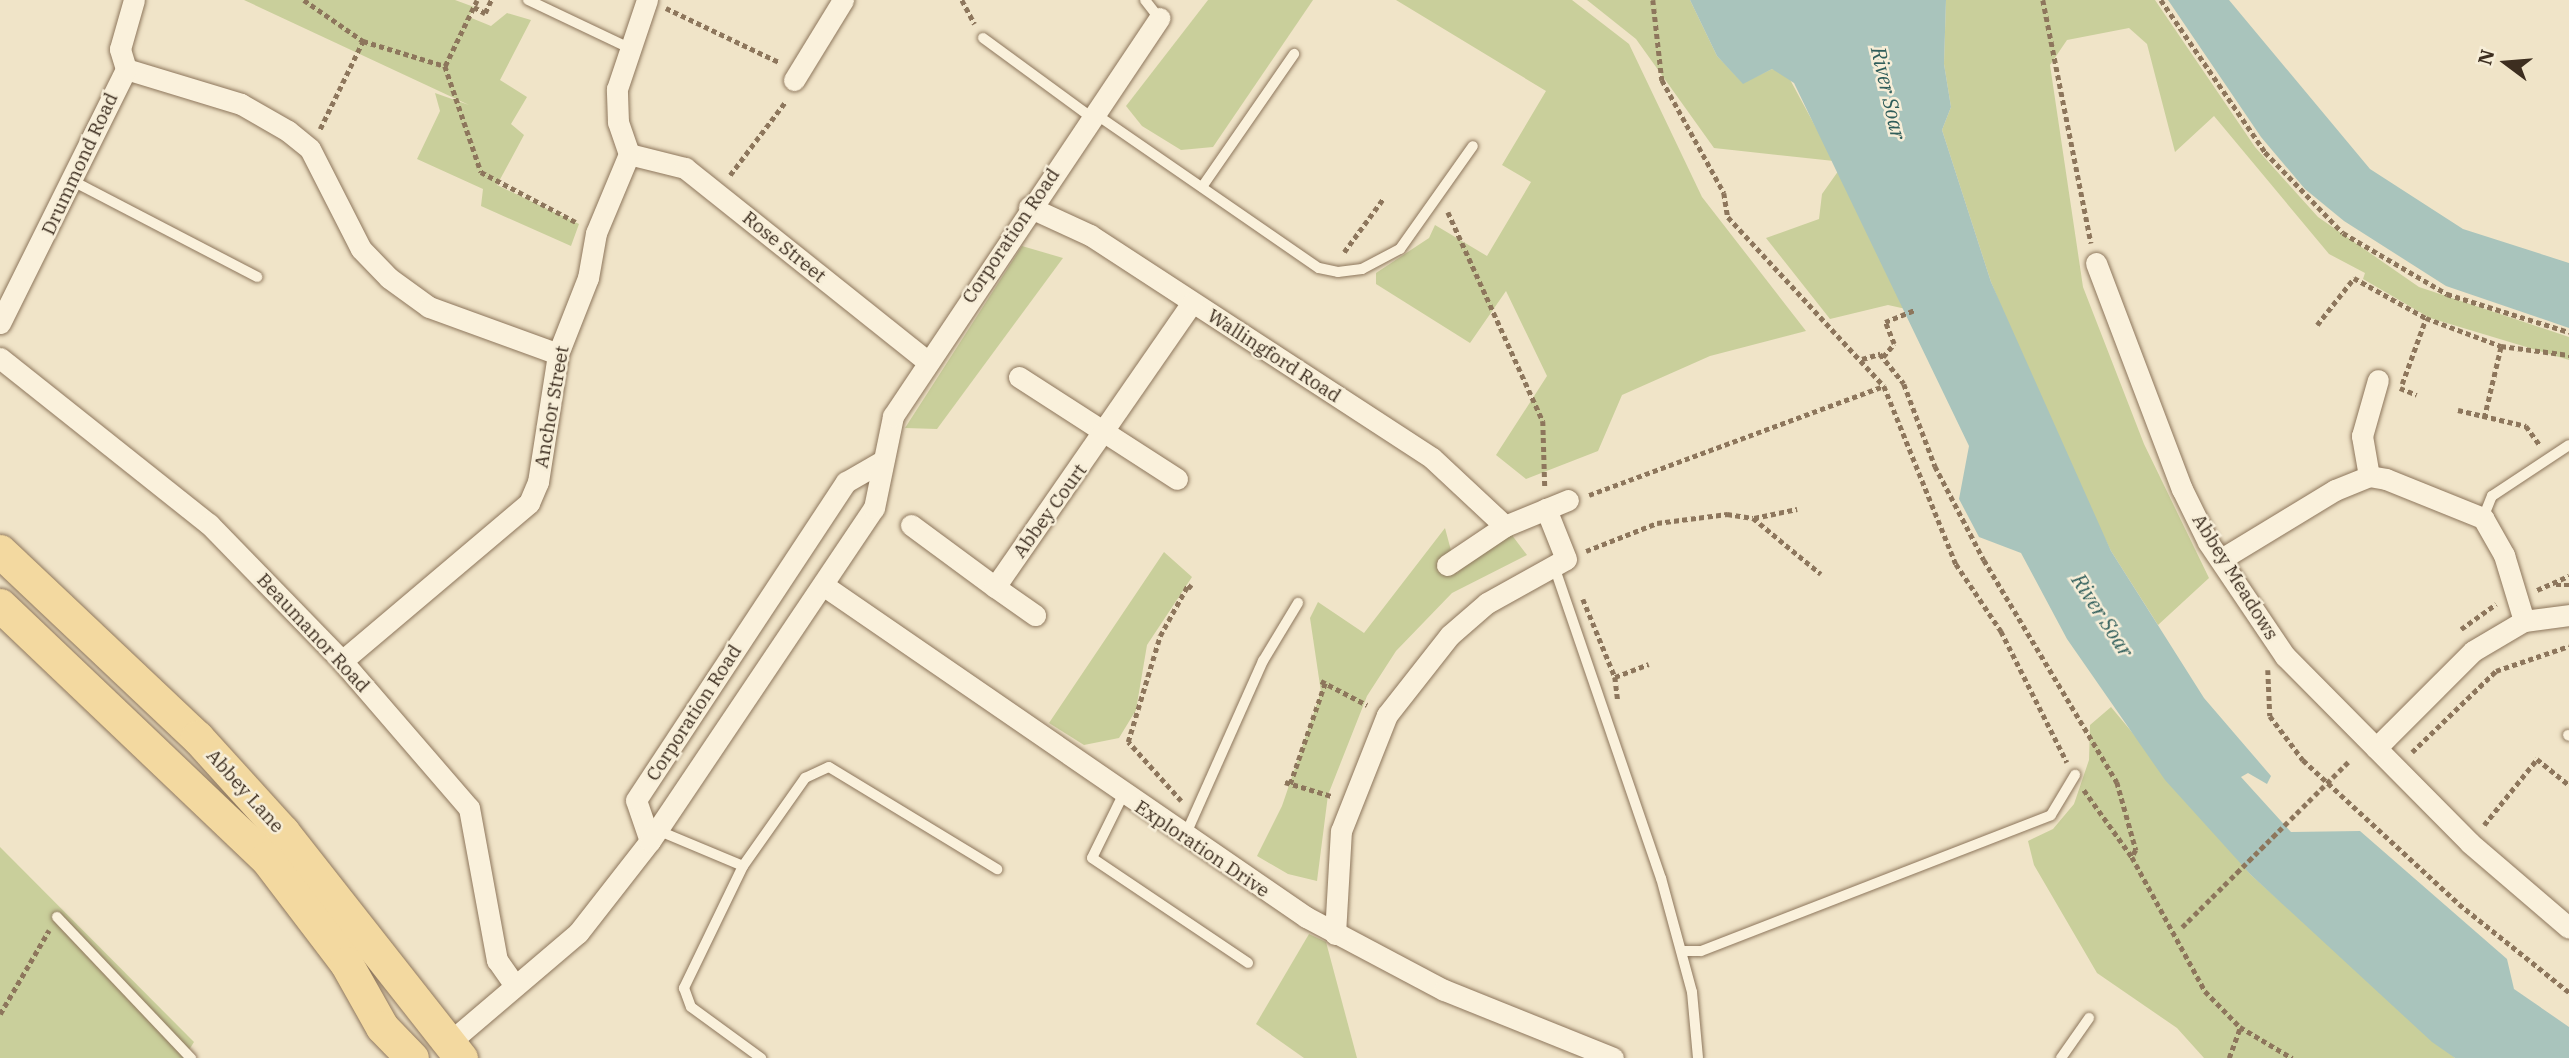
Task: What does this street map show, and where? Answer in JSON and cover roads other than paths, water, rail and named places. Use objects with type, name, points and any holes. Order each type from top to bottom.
[{"type":"main road","name":"Abbey Lane","points":[[0,551],[197,737],[283,832],[456,1050]]},
{"type":"main road","name":"Abbey Lane","points":[[0,605],[266,858],[346,963],[382,1027],[412,1058]]},
{"type":"street","name":"Drummond Road","points":[[0,323],[126,69],[120,49],[134,0]]},
{"type":"street","points":[[796,75],[843,0]]},
{"type":"street","points":[[629,154],[618,122],[627,47],[655,3]]},
{"type":"street","name":"Corporation Road","points":[[456,1050],[514,984],[578,933],[654,836],[874,508],[880,462],[893,416],[1092,115],[1157,9]]},
{"type":"street","points":[[126,69],[241,104],[310,149],[361,249],[389,278],[429,307],[558,354]]},
{"type":"street","name":"Rose Street","points":[[629,154],[685,168],[928,362]]},
{"type":"street","name":"Anchor Street","points":[[342,662],[529,503],[538,482],[558,354],[587,278],[596,233],[629,154]]},
{"type":"street","name":"Wallingford Road","points":[[1029,207],[1090,234],[1432,458],[1505,526]]},
{"type":"street","name":"Abbey Meadows","points":[[2096,263],[2182,489],[2208,542],[2223,558],[2285,656],[2376,748],[2475,836],[2569,928]]},
{"type":"street","name":"Abbey Court","points":[[995,587],[1105,435],[1192,302]]},
{"type":"street","name":"Beaumanor Road","points":[[0,358],[209,524],[342,662],[469,808],[498,960],[514,984]]},
{"type":"street","points":[[1018,377],[1177,479]]},
{"type":"street","points":[[2369,476],[2362,436],[2378,380]]},
{"type":"street","name":"Corporation Road","points":[[654,836],[636,800],[846,482],[880,462]]},
{"type":"street","points":[[2223,558],[2369,476],[2483,518],[2504,555],[2524,621]]},
{"type":"street","points":[[1447,565],[1505,526],[1568,500]]},
{"type":"street","points":[[1335,934],[1337,861],[1349,802],[1387,715],[1450,635],[1487,603],[1560,563],[1546,509]]},
{"type":"street","points":[[911,525],[1035,615]]},
{"type":"street","name":"Exploration Drive","points":[[823,585],[1184,838],[1335,934],[1444,990],[1613,1058]]},
{"type":"street","points":[[2376,748],[2473,651],[2524,621],[2569,615]]},
{"type":"lane","points":[[528,0],[627,47]]},
{"type":"lane","points":[[1145,0],[1157,9]]},
{"type":"lane","points":[[983,38],[1092,115],[1331,270],[1362,269],[1391,255],[1440,197],[1473,146]]},
{"type":"lane","points":[[1202,187],[1294,54]]},
{"type":"lane","points":[[71,180],[257,277]]},
{"type":"lane","points":[[2483,518],[2492,496],[2569,445]]},
{"type":"lane","points":[[1560,563],[1682,951],[1699,1030],[1698,1058]]},
{"type":"lane","points":[[1184,838],[1263,661],[1298,603]]},
{"type":"lane","points":[[761,1058],[691,1007],[684,988],[743,866],[805,778],[829,768],[997,869]]},
{"type":"lane","points":[[1682,951],[1701,951],[2051,815],[2075,775]]},
{"type":"lane","points":[[1123,795],[1092,858],[1248,963]]},
{"type":"lane","points":[[654,836],[743,866]]},
{"type":"lane","points":[[57,917],[183,1043],[191,1058]]},
{"type":"lane","points":[[2062,1058],[2089,1018]]},
{"type":"water","name":"River Soar","points":[[1690,0],[1946,0],[1944,64],[1951,107],[1942,130],[1991,282],[2111,551],[2204,698],[2271,776],[2267,784],[2248,773],[2241,777],[2291,832],[2360,831],[2507,959],[2514,989],[2569,1027],[2569,1058],[2455,1058],[2432,1042],[2251,875],[2165,780],[2067,639],[2021,553],[1979,537],[1959,499],[1969,446],[1794,83],[1772,69],[1743,84],[1717,56]]},
{"type":"water","points":[[2168,0],[2229,0],[2370,169],[2463,229],[2569,263],[2569,328],[2446,286],[2344,221],[2305,189],[2261,137]]}]
